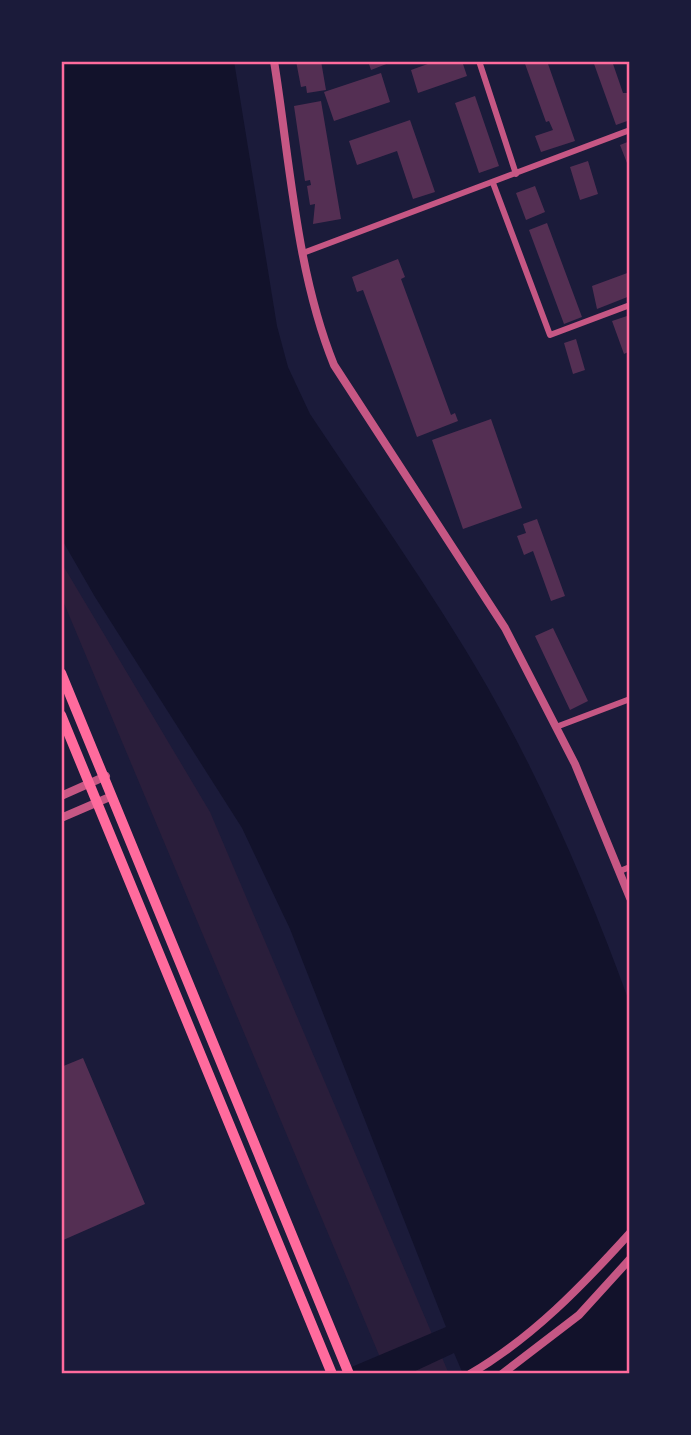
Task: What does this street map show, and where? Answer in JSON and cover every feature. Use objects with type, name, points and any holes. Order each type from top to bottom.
[{"type":"main road","points":[[61,673],[106,776],[348,1371]]},
{"type":"main road","points":[[61,715],[332,1374]]},
{"type":"street","points":[[274,61],[303,253],[314,308],[334,365],[470,570],[505,628],[575,764],[630,898]]},
{"type":"street","points":[[480,61],[516,174]]},
{"type":"street","points":[[303,253],[630,131]]},
{"type":"street","points":[[493,183],[550,335],[630,305]]},
{"type":"street","points":[[556,727],[630,698]]},
{"type":"street","points":[[61,796],[106,776]]},
{"type":"street","points":[[61,818],[112,796]]},
{"type":"street","points":[[620,871],[630,867]]},
{"type":"street","points":[[470,1374],[511,1347],[553,1312],[630,1233]]},
{"type":"street","points":[[502,1374],[579,1315],[630,1259]]},
{"type":"shaded area","points":[[61,61],[234,61],[277,326],[288,367],[310,414],[408,560],[490,691],[556,822],[630,1004],[630,1374],[463,1374],[454,1353],[409,1374],[335,1374],[446,1327],[290,929],[242,828],[95,597],[61,538]]},
{"type":"shaded area","points":[[61,562],[210,812],[449,1374],[387,1374],[61,596]]},
{"type":"building","points":[[296,61],[321,61],[326,90],[307,93],[306,86],[301,87]]},
{"type":"building","points":[[368,61],[394,61],[371,70]]},
{"type":"building","points":[[436,61],[462,61],[467,76],[418,93],[411,70]]},
{"type":"building","points":[[524,61],[547,61],[575,141],[541,152],[535,136],[553,130],[549,121],[546,122]]},
{"type":"building","points":[[593,61],[612,61],[623,93],[630,93],[630,120],[616,125]]},
{"type":"building","points":[[381,73],[390,102],[334,121],[324,92]]},
{"type":"building","points":[[475,96],[499,166],[479,173],[455,103]]},
{"type":"building","points":[[321,101],[341,219],[313,224],[315,204],[310,205],[307,186],[311,185],[310,180],[305,181],[294,106]]},
{"type":"building","points":[[410,120],[435,192],[413,199],[397,151],[357,165],[349,141]]},
{"type":"building","points":[[630,141],[630,162],[627,163],[620,145]]},
{"type":"building","points":[[588,161],[598,194],[580,200],[570,167]]},
{"type":"building","points":[[535,186],[545,212],[526,220],[516,193]]},
{"type":"building","points":[[547,223],[582,317],[564,324],[529,230]]},
{"type":"building","points":[[398,259],[405,277],[401,279],[451,415],[455,413],[458,421],[417,437],[363,290],[357,292],[352,277]]},
{"type":"building","points":[[630,272],[630,296],[597,309],[592,286]]},
{"type":"building","points":[[630,315],[630,351],[624,354],[612,321]]},
{"type":"building","points":[[576,339],[585,370],[573,374],[564,343]]},
{"type":"building","points":[[491,419],[522,508],[463,529],[432,440]]},
{"type":"building","points":[[537,519],[565,596],[551,601],[533,551],[524,555],[517,536],[526,533],[523,524]]},
{"type":"building","points":[[553,628],[588,701],[570,710],[535,636]]},
{"type":"building","points":[[83,1058],[145,1204],[61,1241],[61,1067]]}]
